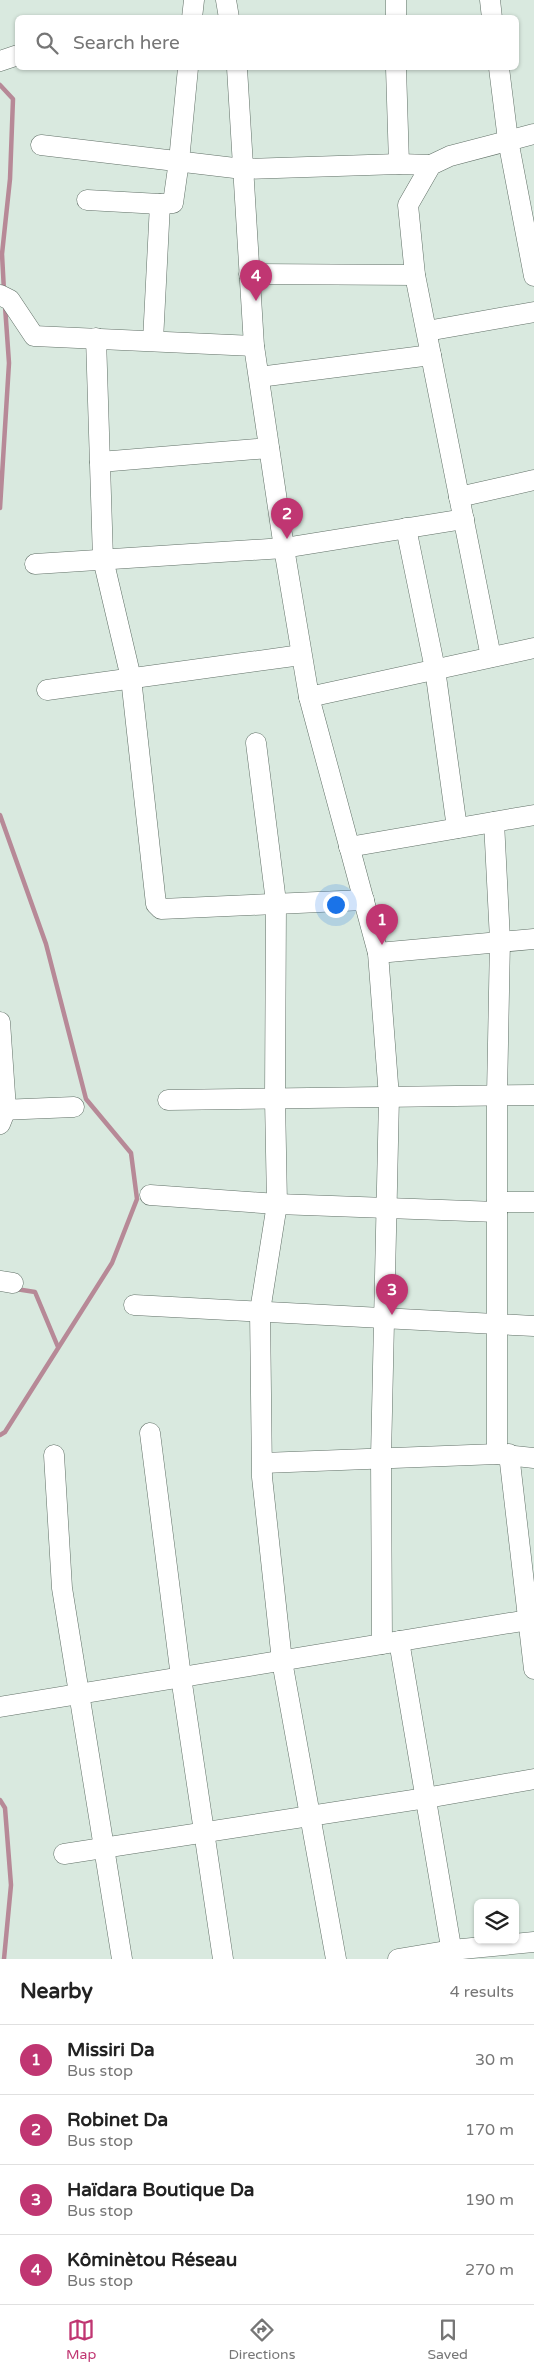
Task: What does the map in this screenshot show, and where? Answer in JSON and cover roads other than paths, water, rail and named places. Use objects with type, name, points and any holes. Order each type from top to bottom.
[{"type":"street","points":[[192,15],[194,0]]},
{"type":"street","points":[[226,0],[228,15]]},
{"type":"street","points":[[396,0],[396,15]]},
{"type":"street","points":[[490,0],[492,15]]},
{"type":"street","points":[[0,61],[15,56]]},
{"type":"street","points":[[87,200],[173,203],[188,70]]},
{"type":"street","points":[[237,70],[254,346],[301,655],[309,697],[378,953],[389,1097],[382,1457],[390,1643],[426,1798],[453,1955]]},
{"type":"street","points":[[396,70],[399,164]]},
{"type":"street","points":[[499,70],[508,140],[534,276]]},
{"type":"street","points":[[41,145],[243,169],[399,164],[431,165],[450,156],[534,134]]},
{"type":"street","points":[[431,165],[408,205],[416,275],[491,657]]},
{"type":"street","points":[[153,341],[160,204]]},
{"type":"street","points":[[249,274],[416,275]]},
{"type":"street","points":[[5,298],[34,336],[254,346]]},
{"type":"street","points":[[426,331],[534,312]]},
{"type":"street","points":[[96,338],[103,560],[131,678],[158,907],[364,900]]},
{"type":"street","points":[[258,377],[431,355]]},
{"type":"street","points":[[100,462],[269,448]]},
{"type":"street","points":[[459,497],[534,480]]},
{"type":"street","points":[[35,564],[284,548],[464,519]]},
{"type":"street","points":[[406,528],[435,669],[457,828]]},
{"type":"street","points":[[309,697],[534,648]]},
{"type":"street","points":[[47,690],[301,655]]},
{"type":"street","points":[[256,743],[276,902],[275,1098],[277,1204],[260,1311],[262,1477],[282,1661],[336,1959]]},
{"type":"street","points":[[350,847],[534,815]]},
{"type":"street","points":[[494,822],[500,940],[497,1095],[497,1324],[503,1454],[531,1620],[534,1669]]},
{"type":"street","points":[[378,953],[500,940],[534,939]]},
{"type":"street","points":[[0,1022],[2,1114],[74,1107]]},
{"type":"street","points":[[168,1100],[534,1095]]},
{"type":"street","points":[[150,1195],[277,1204],[387,1208],[497,1207],[534,1202]]},
{"type":"street","points":[[134,1305],[534,1326]]},
{"type":"street","points":[[150,1434],[181,1677],[223,1959]]},
{"type":"street","points":[[263,1463],[382,1457],[503,1454],[534,1458]]},
{"type":"street","points":[[54,1455],[62,1588],[122,1959]]},
{"type":"street","points":[[0,1707],[531,1620]]},
{"type":"street","points":[[64,1854],[426,1798],[534,1779]]},
{"type":"street","points":[[398,1959],[453,1955],[534,1942]]},
{"type":"waterway","points":[[0,85],[13,99],[10,179],[2,254],[4,291]]},
{"type":"waterway","points":[[0,508],[9,363],[5,306]]},
{"type":"waterway","points":[[0,815],[46,944],[86,1099],[131,1153],[137,1199],[112,1263],[5,1432],[0,1435]]},
{"type":"waterway","points":[[16,1289],[35,1292],[58,1347]]},
{"type":"waterway","points":[[0,1800],[5,1808],[11,1885],[4,1959]]},
{"type":"place","name":"Kôminètou Réseau","points":[[256,301]]},
{"type":"place","name":"Robinet Da","points":[[287,539]]},
{"type":"place","name":"Missiri Da","points":[[382,945]]},
{"type":"place","name":"Haïdara Boutique Da","points":[[392,1315]]}]
